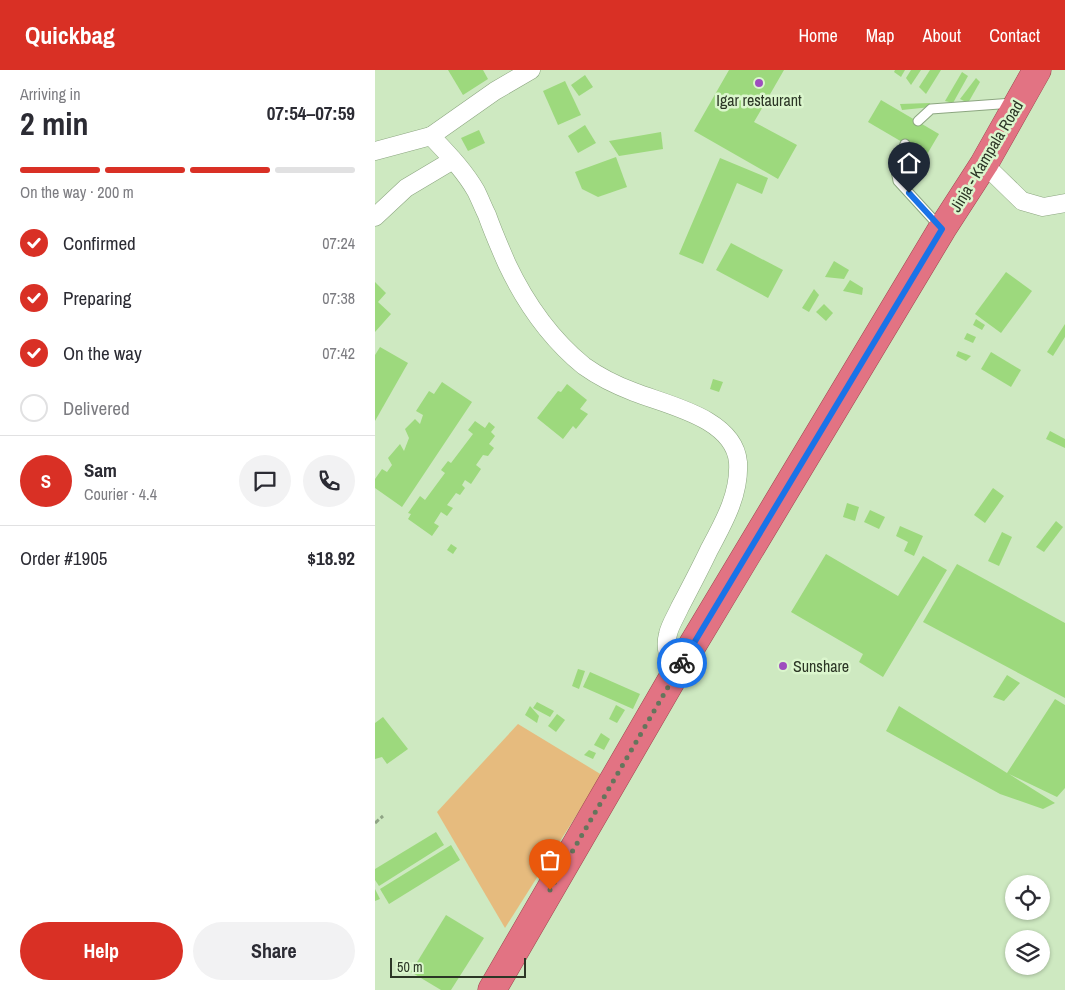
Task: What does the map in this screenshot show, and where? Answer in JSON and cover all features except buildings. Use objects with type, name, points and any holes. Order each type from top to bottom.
[{"type":"highway","name":"Jinja - Kampala Road","points":[[492,990],[675,674],[942,229],[984,164],[1037,70]]},
{"type":"street","points":[[375,151],[431,136],[495,91],[531,70]]},
{"type":"street","points":[[431,136],[463,171],[477,192],[508,266],[529,303],[547,328],[567,350],[585,367],[613,383],[633,392],[686,410],[720,429],[731,440],[738,459],[738,481],[728,514],[668,634],[667,651],[675,674]]},
{"type":"street","points":[[375,217],[406,188],[453,160]]},
{"type":"street","points":[[984,164],[1022,201],[1043,206],[1065,203]]},
{"type":"lane","points":[[918,121],[931,109],[1019,102]]},
{"type":"lane","points":[[905,144],[896,170],[899,180],[942,229]]},
{"type":"path","points":[[375,823],[383,816]]},
{"type":"shaded area","points":[[518,724],[602,775],[505,928],[437,812]]},
{"type":"way so far","points":[[550,890],[682,663]]},
{"type":"place","name":"Igar restaurant","points":[[759,83]]},
{"type":"place","name":"Sunshare","points":[[783,666]]},
{"type":"route","points":[[682,663],[942,229],[909,193]]}]
